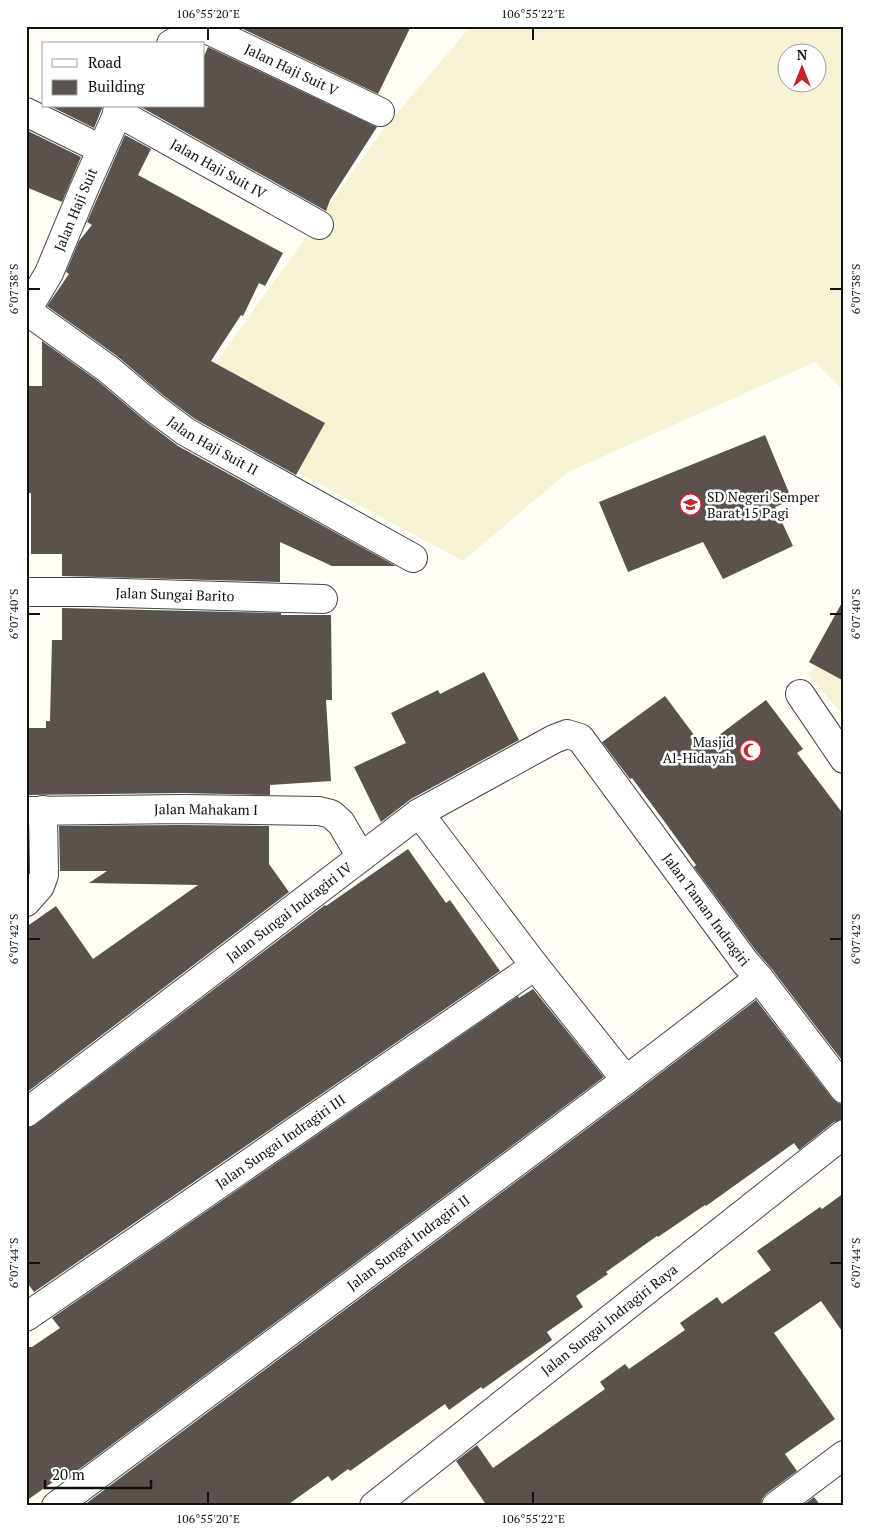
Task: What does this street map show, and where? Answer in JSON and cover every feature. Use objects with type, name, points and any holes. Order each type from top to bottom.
[{"type":"street","name":"Jalan Haji Suit V","points":[[188,32],[380,112]]},
{"type":"street","name":"Jalan Haji Suit","points":[[26,312],[49,274],[119,109]]},
{"type":"street","name":"Jalan Haji Suit IV","points":[[119,109],[319,226]]},
{"type":"street","points":[[26,112],[101,150]]},
{"type":"street","name":"Jalan Haji Suit II","points":[[26,312],[108,369],[186,432],[413,558]]},
{"type":"street","name":"Jalan Sungai Barito","points":[[26,592],[108,592],[323,599]]},
{"type":"street","points":[[800,694],[844,758]]},
{"type":"street","name":"Jalan Sungai Indragiri IV","points":[[26,1114],[419,813],[568,734]]},
{"type":"street","name":"Jalan Taman Indragiri","points":[[568,734],[580,738],[745,962],[760,978],[844,1089]]},
{"type":"street","name":"Jalan Mahakam I","points":[[35,811],[182,809],[319,812],[331,814],[341,823],[361,857]]},
{"type":"street","points":[[26,902],[40,886],[44,875],[35,811]]},
{"type":"street","points":[[419,813],[535,966],[626,1080]]},
{"type":"street","name":"Jalan Sungai Indragiri III","points":[[26,1318],[535,966]]},
{"type":"street","name":"Jalan Sungai Indragiri II","points":[[56,1506],[760,978]]},
{"type":"street","name":"Jalan Sungai Indragiri Raya","points":[[374,1506],[844,1134]]},
{"type":"street","points":[[776,1506],[844,1455]]},
{"type":"shaded area","points":[[471,26],[844,26],[844,391],[815,362],[568,472],[463,561],[182,410],[382,131]]},
{"type":"shaded area","points":[[844,637],[844,716],[808,674]]},
{"type":"building","points":[[237,26],[411,26],[378,94]]},
{"type":"building","points":[[208,47],[377,127],[330,200],[326,211],[143,108],[205,108],[205,54]]},
{"type":"building","points":[[54,108],[102,108],[94,128]]},
{"type":"building","points":[[26,130],[81,157],[62,202],[26,187]]},
{"type":"building","points":[[125,135],[151,149],[138,175],[283,253],[265,286],[259,283],[243,316],[241,315],[211,361],[325,423],[296,475],[195,419],[164,396],[117,356],[47,306],[69,274],[66,272],[79,241],[92,225],[87,222]]},
{"type":"building","points":[[42,341],[98,381],[178,446],[396,566],[332,566],[280,542],[280,582],[62,576],[62,554],[31,554],[31,493],[26,493],[26,386],[42,386]]},
{"type":"building","name":"SD Negeri Semper Barat 15 Pagi","points":[[765,435],[792,500],[775,507],[793,546],[723,579],[703,542],[628,572],[599,502]]},
{"type":"building","points":[[844,599],[844,681],[809,662]]},
{"type":"building","points":[[62,608],[331,615],[332,700],[326,700],[331,781],[270,785],[270,795],[182,793],[26,795],[26,728],[46,728],[46,721],[50,721],[52,640],[62,640]]},
{"type":"building","points":[[484,672],[519,740],[411,799],[381,822],[354,767],[406,743],[391,713],[438,690],[440,694]]},
{"type":"building","points":[[665,696],[703,747],[766,700],[803,749],[797,753],[844,815],[844,1063],[757,952],[694,867],[696,865],[664,821],[602,742]]},
{"type":"building","points":[[59,826],[269,826],[269,864],[289,892],[26,1093],[26,927],[56,906],[93,959],[198,885],[89,883],[107,871],[60,871]]},
{"type":"building","points":[[408,849],[446,903],[450,900],[500,971],[34,1292],[26,1281],[26,1128],[35,1125],[325,905]]},
{"type":"building","points":[[533,989],[604,1077],[66,1479],[63,1475],[26,1501],[26,1347],[32,1347],[60,1328],[52,1318],[518,996],[519,998]]},
{"type":"building","points":[[756,1000],[832,1098],[838,1103],[844,1104],[844,1119],[834,1122],[799,1150],[794,1143],[706,1206],[657,1236],[606,1272],[608,1274],[576,1296],[583,1307],[547,1332],[552,1340],[483,1389],[481,1387],[449,1410],[445,1404],[350,1471],[348,1469],[332,1481],[328,1476],[286,1506],[84,1505],[636,1092]]},
{"type":"building","points":[[844,1193],[844,1334],[821,1301],[774,1333],[835,1419],[785,1454],[797,1471],[766,1494],[762,1499],[761,1506],[487,1506],[456,1461],[477,1445],[493,1468],[605,1389],[600,1382],[625,1364],[629,1369],[685,1330],[680,1323],[717,1297],[722,1304],[771,1270],[757,1251],[820,1207],[822,1209]]},
{"type":"building","points":[[814,1497],[821,1506],[802,1506]]},
{"type":"place","name":"SD Negeri Semper Barat 15 Pagi","points":[[691,505]]},
{"type":"place","name":"Masjid Al-Hidayah","points":[[750,750]]}]
